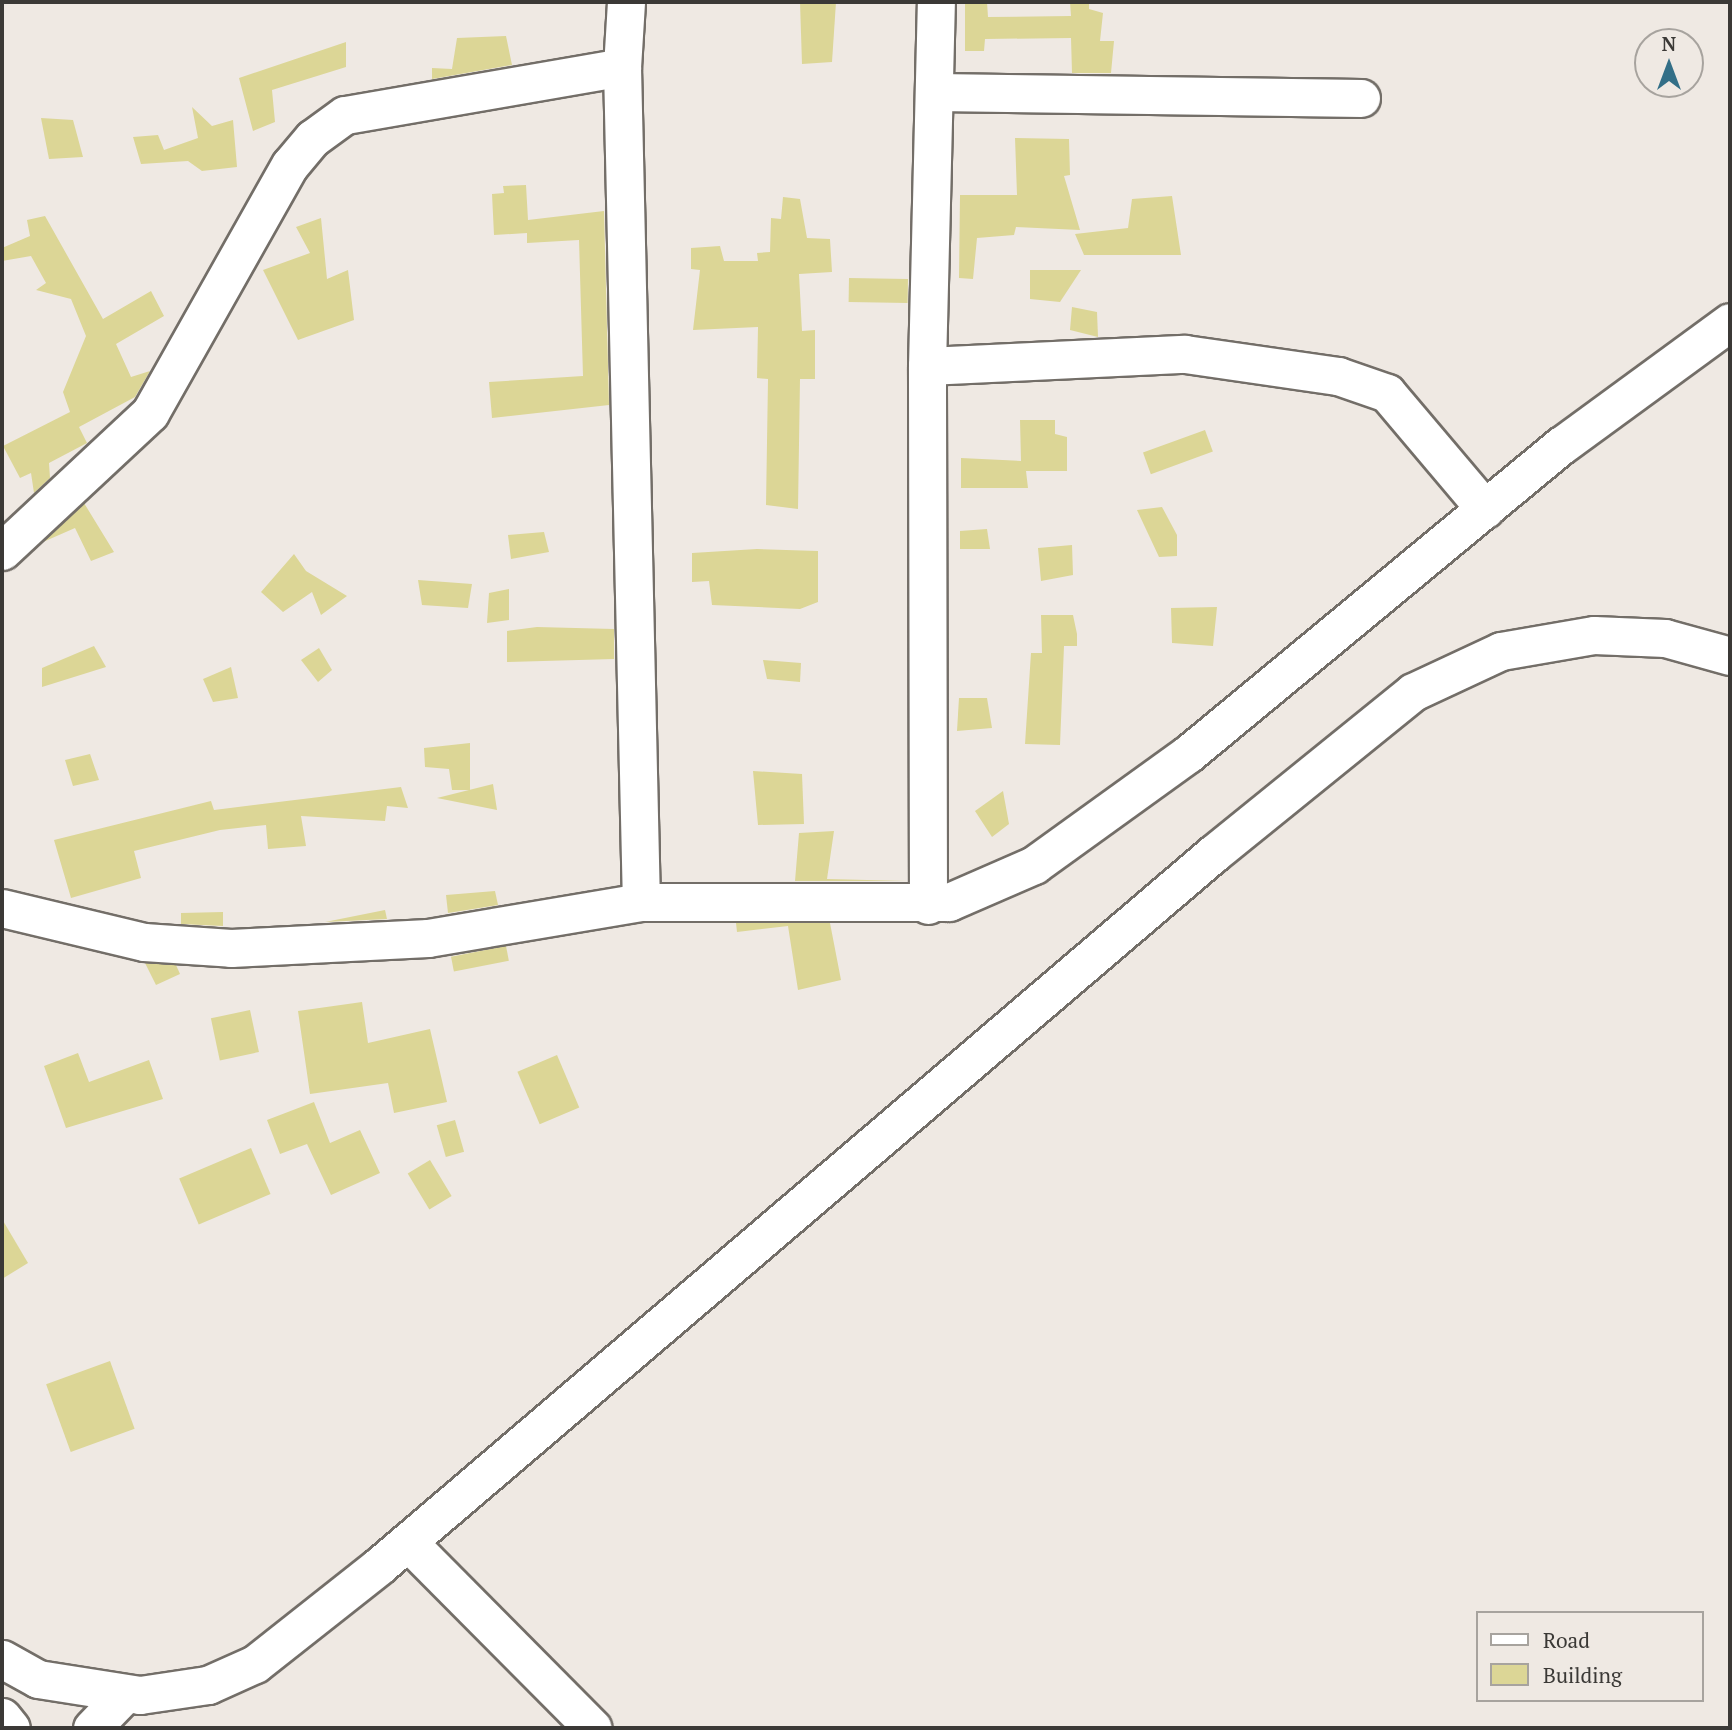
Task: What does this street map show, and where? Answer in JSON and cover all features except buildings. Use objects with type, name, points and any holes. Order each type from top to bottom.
[{"type":"street","points":[[626,2],[622,67],[641,902]]},
{"type":"street","points":[[928,905],[928,366],[937,92],[936,2]]},
{"type":"street","points":[[2,551],[150,414],[290,165],[313,138],[345,115],[622,67]]},
{"type":"street","points":[[937,92],[1361,98]]},
{"type":"street","points":[[2,908],[144,942],[231,948],[428,938],[641,902],[928,905],[1034,865],[1188,754],[1485,509],[1730,321]]},
{"type":"street","points":[[928,366],[1185,354],[1338,376],[1387,393],[1485,509]]},
{"type":"street","points":[[2,1659],[38,1679],[125,1694],[181,1692],[255,1664],[408,1542],[1213,854],[1413,692],[1501,651],[1594,635],[1665,638],[1730,656]]},
{"type":"street","points":[[408,1542],[593,1728]]},
{"type":"street","points":[[92,1728],[125,1694]]},
{"type":"street","points":[[2,1717],[11,1728]]}]
